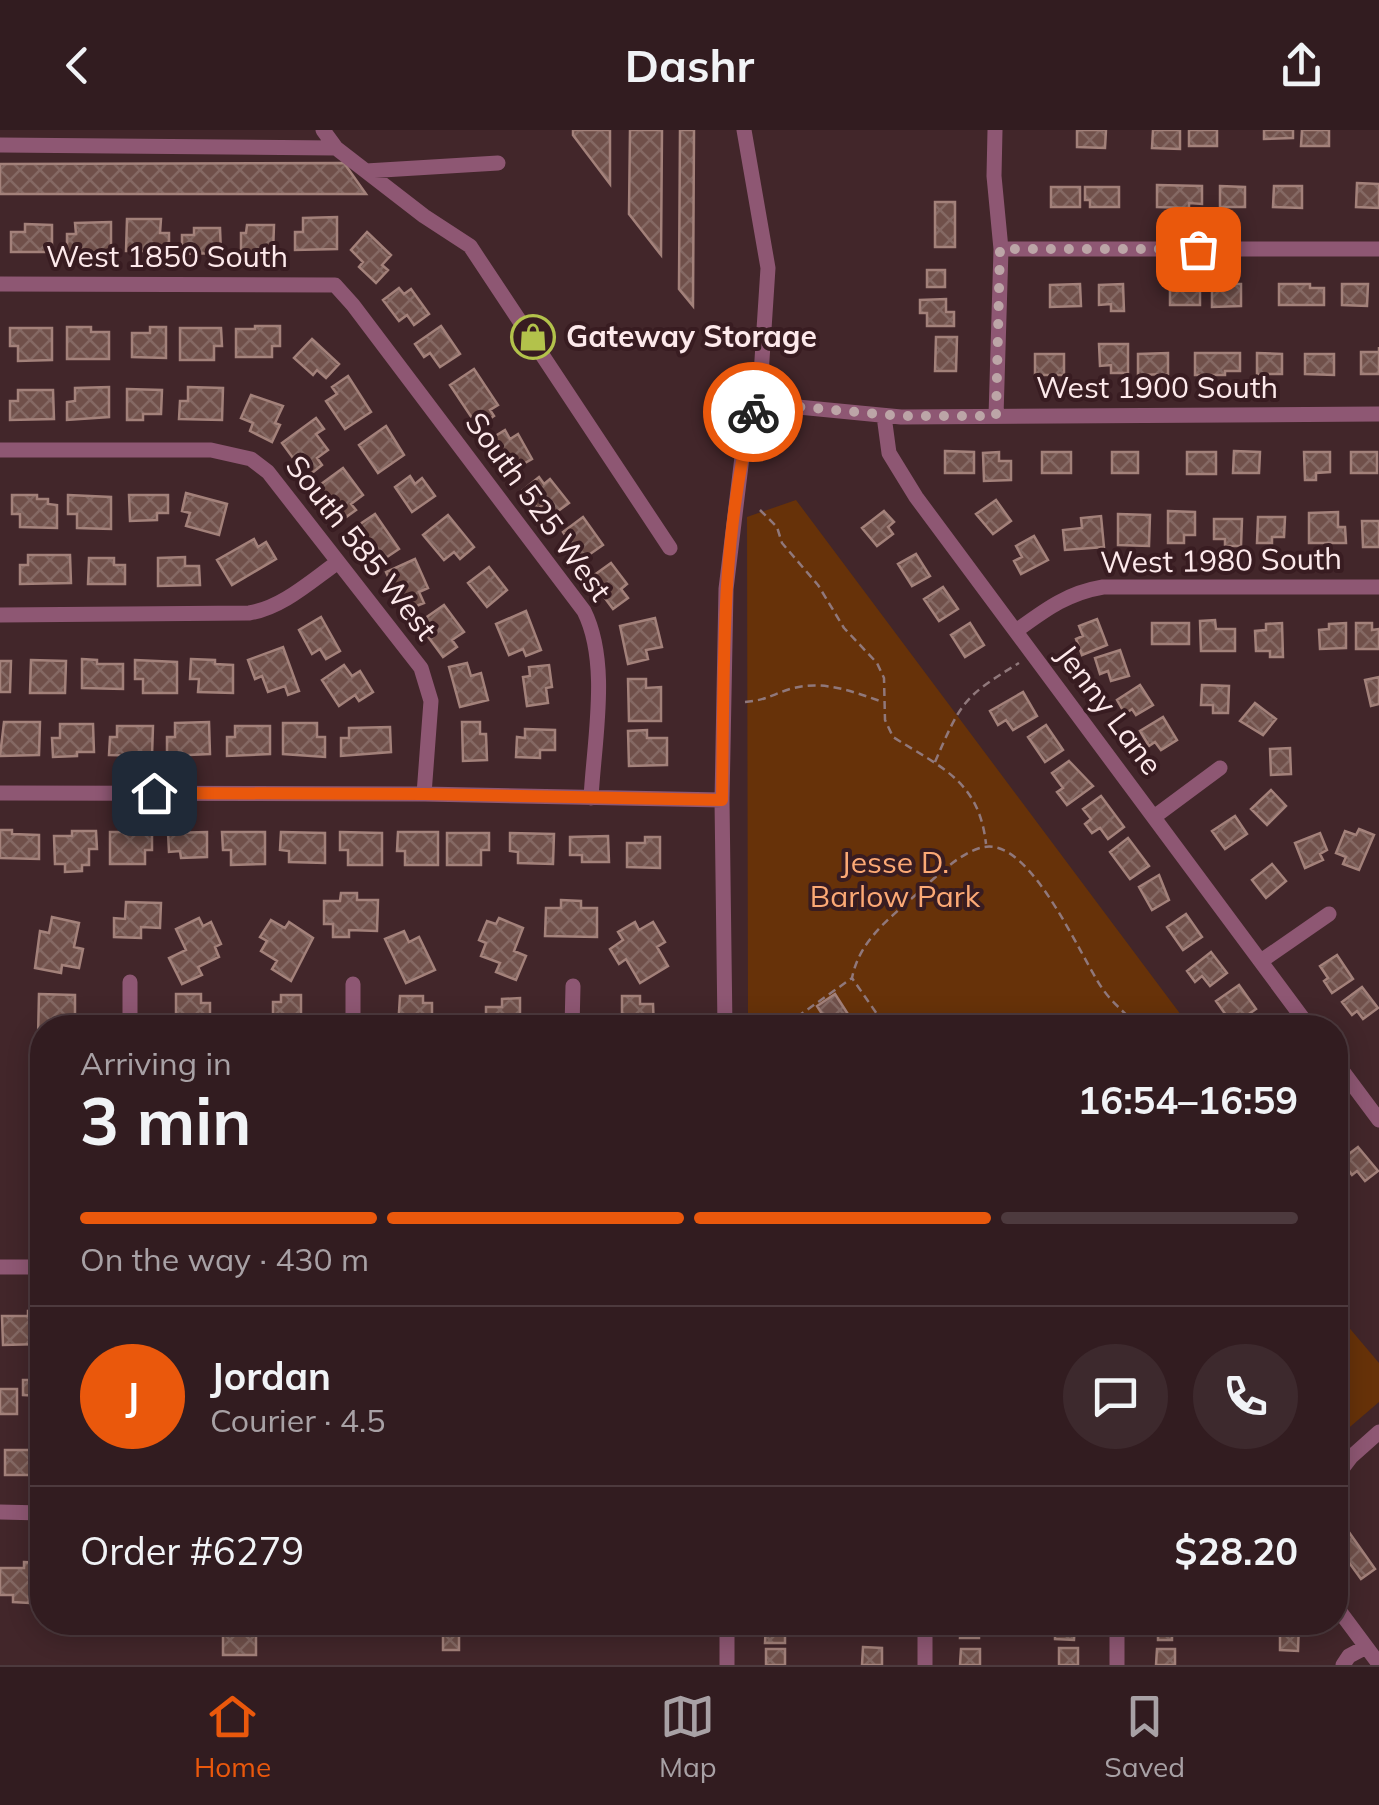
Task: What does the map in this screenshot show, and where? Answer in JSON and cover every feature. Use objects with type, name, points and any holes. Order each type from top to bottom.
[{"type":"street","points":[[324,130],[336,148],[366,172],[470,246],[670,548]]},
{"type":"street","points":[[725,1015],[722,800],[726,590],[742,457],[760,390],[768,268],[744,130]]},
{"type":"street","points":[[994,130],[1000,249],[996,416]]},
{"type":"street","points":[[0,145],[336,148]]},
{"type":"street","points":[[366,172],[498,163]]},
{"type":"street","points":[[1000,249],[1379,249]]},
{"type":"street","name":"West 1850 South","points":[[0,284],[334,285]]},
{"type":"street","name":"South 525 West","points":[[334,285],[572,596],[594,631],[599,654],[591,798]]},
{"type":"street","name":"West 1900 South","points":[[756,403],[884,416],[1379,414]]},
{"type":"street","name":"Jenny Lane","points":[[884,416],[889,453],[907,482],[1300,1015]]},
{"type":"street","name":"South 585 West","points":[[0,450],[212,450],[251,459],[284,488],[421,668],[431,700],[424,794]]},
{"type":"street","points":[[0,615],[248,614],[265,611],[338,562]]},
{"type":"street","name":"West 1980 South","points":[[1016,631],[1052,604],[1076,592],[1103,587],[1379,587]]},
{"type":"street","points":[[1154,817],[1220,768]]},
{"type":"street","points":[[0,793],[424,794],[722,800]]},
{"type":"street","points":[[1261,961],[1329,914]]},
{"type":"street","points":[[130,982],[130,1015]]},
{"type":"street","points":[[353,1015],[354,984]]},
{"type":"street","points":[[572,986],[572,1015]]},
{"type":"street","points":[[1348,1078],[1378,1118]]},
{"type":"street","points":[[0,1267],[30,1267]]},
{"type":"street","points":[[1348,1461],[1379,1432]]},
{"type":"street","points":[[0,1512],[30,1513]]},
{"type":"street","points":[[1348,1622],[1379,1664]]},
{"type":"street","points":[[727,1635],[727,1665]]},
{"type":"street","points":[[925,1635],[925,1665]]},
{"type":"street","points":[[1117,1635],[1117,1665]]},
{"type":"street","points":[[1343,1665],[1349,1656],[1366,1646]]},
{"type":"path","points":[[760,510],[772,520],[782,542],[818,585],[844,628],[877,663],[884,678],[887,730],[966,787],[983,819],[986,846]]},
{"type":"path","points":[[934,763],[957,710],[975,690],[1019,663]]},
{"type":"path","points":[[745,702],[768,700],[790,689],[826,685],[885,703]]},
{"type":"path","points":[[877,1014],[852,978],[866,940],[936,876],[970,852],[986,846],[1002,848],[1028,868],[1064,919],[1106,994],[1126,1015]]},
{"type":"path","points":[[800,1015],[852,978]]},
{"type":"green space","name":"Jesse D. Barlow Park","points":[[796,500],[1181,1015],[748,1015],[747,517]]},
{"type":"green space","points":[[1348,1326],[1379,1363],[1379,1402],[1348,1429]]},
{"type":"building","points":[[573,130],[610,130],[610,184],[573,135]]},
{"type":"building","points":[[630,130],[662,130],[661,255],[629,214]]},
{"type":"building","points":[[680,130],[694,130],[693,306],[679,289]]},
{"type":"building","points":[[1077,130],[1106,130],[1105,148],[1077,147]]},
{"type":"building","points":[[1153,130],[1180,130],[1180,149],[1152,148]]},
{"type":"building","points":[[1189,130],[1217,130],[1217,146],[1189,146]]},
{"type":"building","points":[[1264,130],[1293,130],[1293,138],[1264,139]]},
{"type":"building","points":[[1302,130],[1329,130],[1329,146],[1301,146]]},
{"type":"building","points":[[344,163],[366,194],[0,194],[0,164]]},
{"type":"building","points":[[1357,183],[1379,184],[1379,208],[1356,207]]},
{"type":"building","points":[[1157,185],[1202,186],[1202,204],[1189,203],[1189,208],[1157,207]]},
{"type":"building","points":[[1220,186],[1245,187],[1245,207],[1220,207]]},
{"type":"building","points":[[1274,186],[1302,186],[1302,208],[1273,207]]},
{"type":"building","points":[[1051,187],[1080,187],[1080,207],[1051,207]]},
{"type":"building","points":[[1085,187],[1119,187],[1119,207],[1090,207],[1090,200],[1085,200]]},
{"type":"building","points":[[935,202],[955,202],[955,247],[935,247]]},
{"type":"building","points":[[337,217],[337,249],[295,250],[295,232],[303,232],[303,218]]},
{"type":"building","points":[[127,219],[161,219],[160,233],[169,233],[169,251],[126,251]]},
{"type":"building","points":[[111,222],[111,252],[67,252],[67,234],[76,234],[75,223]]},
{"type":"building","points":[[25,224],[52,225],[52,252],[11,252],[11,232],[25,232]]},
{"type":"building","points":[[247,225],[274,225],[273,253],[241,252],[241,233],[246,233]]},
{"type":"building","points":[[194,228],[220,228],[221,253],[182,254],[182,235],[194,235]]},
{"type":"building","points":[[367,232],[391,255],[382,265],[388,270],[376,283],[359,267],[363,262],[351,250]]},
{"type":"building","points":[[927,270],[945,270],[945,287],[927,287]]},
{"type":"building","points":[[1080,284],[1081,306],[1050,307],[1050,285]]},
{"type":"building","points":[[1123,284],[1124,311],[1111,311],[1111,304],[1099,305],[1099,285]]},
{"type":"building","points":[[1170,284],[1200,284],[1200,305],[1170,305]]},
{"type":"building","points":[[1212,284],[1241,284],[1241,306],[1212,307]]},
{"type":"building","points":[[1279,284],[1324,288],[1324,305],[1279,305]]},
{"type":"building","points":[[1342,284],[1368,284],[1367,306],[1342,305]]},
{"type":"building","points":[[399,288],[404,294],[411,289],[429,314],[414,325],[407,315],[399,321],[383,300]]},
{"type":"building","points":[[946,299],[946,312],[954,312],[954,326],[927,326],[927,313],[920,313],[920,300]]},
{"type":"building","points":[[280,326],[280,346],[272,346],[272,357],[236,357],[236,329]]},
{"type":"building","points":[[441,326],[460,354],[440,367],[430,353],[424,357],[415,344]]},
{"type":"building","points":[[67,327],[109,332],[109,359],[67,359]]},
{"type":"building","points":[[150,327],[166,327],[166,358],[132,357],[132,333],[150,333]]},
{"type":"building","points":[[10,328],[52,328],[52,360],[18,361],[18,346],[10,346]]},
{"type":"building","points":[[180,328],[221,328],[222,346],[214,346],[214,360],[180,360]]},
{"type":"building","points":[[936,337],[957,337],[956,371],[935,371]]},
{"type":"building","points":[[312,339],[339,364],[326,378],[317,370],[313,375],[294,358]]},
{"type":"building","points":[[1099,344],[1128,344],[1128,373],[1111,373],[1111,365],[1100,366]]},
{"type":"building","points":[[1361,352],[1379,352],[1379,374],[1361,374]]},
{"type":"building","points":[[1168,353],[1168,374],[1138,375],[1138,354]]},
{"type":"building","points":[[1195,353],[1240,353],[1240,371],[1195,375]]},
{"type":"building","points":[[1257,353],[1282,354],[1282,374],[1257,374]]},
{"type":"building","points":[[1035,354],[1064,354],[1064,375],[1035,375]]},
{"type":"building","points":[[1305,354],[1334,354],[1334,375],[1305,374]]},
{"type":"building","points":[[474,369],[498,405],[490,410],[494,416],[478,427],[450,385]]},
{"type":"building","points":[[348,376],[371,412],[345,429],[326,401],[337,394],[332,387]]},
{"type":"building","points":[[109,387],[109,417],[67,420],[67,402],[75,401],[75,388]]},
{"type":"building","points":[[188,387],[223,388],[222,420],[179,419],[180,401],[188,401]]},
{"type":"building","points":[[127,389],[162,390],[161,414],[143,414],[143,420],[127,420]]},
{"type":"building","points":[[18,390],[53,390],[54,419],[10,420],[10,401],[18,401]]},
{"type":"building","points":[[251,395],[283,406],[272,442],[250,431],[253,423],[241,418]]},
{"type":"building","points":[[316,418],[324,429],[316,434],[328,450],[317,458],[322,465],[307,477],[282,443]]},
{"type":"building","points":[[386,426],[404,455],[378,473],[359,445]]},
{"type":"building","points":[[505,430],[510,439],[518,434],[532,459],[509,472],[489,440]]},
{"type":"building","points":[[945,451],[974,452],[974,473],[945,473]]},
{"type":"building","points":[[1234,451],[1260,452],[1259,473],[1233,473]]},
{"type":"building","points":[[999,452],[999,461],[1011,461],[1011,480],[984,481],[983,453]]},
{"type":"building","points":[[1042,452],[1071,452],[1071,473],[1042,473]]},
{"type":"building","points":[[1112,452],[1138,452],[1138,473],[1112,473]]},
{"type":"building","points":[[1187,452],[1216,452],[1216,474],[1187,474]]},
{"type":"building","points":[[1304,452],[1330,452],[1330,472],[1316,473],[1316,480],[1305,480]]},
{"type":"building","points":[[1351,452],[1377,452],[1377,473],[1351,473]]},
{"type":"building","points":[[343,468],[363,495],[351,504],[356,510],[342,520],[317,487]]},
{"type":"building","points":[[410,476],[415,484],[422,478],[435,496],[412,512],[395,487]]},
{"type":"building","points":[[539,477],[544,484],[550,479],[569,503],[554,514],[545,503],[538,509],[523,490]]},
{"type":"building","points":[[186,493],[227,504],[219,535],[186,526],[190,513],[182,511]]},
{"type":"building","points":[[12,495],[37,495],[37,499],[48,499],[48,504],[57,505],[57,528],[20,527],[20,514],[12,514]]},
{"type":"building","points":[[68,495],[111,497],[111,529],[77,528],[77,514],[68,514]]},
{"type":"building","points":[[129,495],[168,495],[168,513],[157,513],[157,520],[130,521]]},
{"type":"building","points":[[996,500],[1011,521],[993,534],[976,514]]},
{"type":"building","points":[[884,511],[894,522],[888,527],[893,534],[877,546],[862,528]]},
{"type":"building","points":[[1168,511],[1195,512],[1195,535],[1184,535],[1184,543],[1168,543]]},
{"type":"building","points":[[1338,512],[1338,527],[1345,527],[1346,543],[1309,543],[1309,513]]},
{"type":"building","points":[[375,514],[399,549],[375,565],[351,530]]},
{"type":"building","points":[[1118,514],[1150,515],[1149,546],[1118,545]]},
{"type":"building","points":[[448,515],[474,547],[460,559],[454,552],[444,560],[423,535]]},
{"type":"building","points":[[1101,516],[1104,547],[1065,550],[1063,530],[1082,528],[1081,518]]},
{"type":"building","points":[[583,517],[603,545],[577,563],[568,551],[574,548],[563,532]]},
{"type":"building","points":[[1258,517],[1285,517],[1284,537],[1272,537],[1272,543],[1257,543]]},
{"type":"building","points":[[1214,519],[1242,519],[1241,546],[1225,546],[1225,539],[1214,539]]},
{"type":"building","points":[[1362,521],[1379,521],[1379,547],[1363,547]]},
{"type":"building","points":[[1034,536],[1048,560],[1021,574],[1014,561],[1022,557],[1016,546]]},
{"type":"building","points":[[254,539],[258,547],[266,542],[276,559],[232,585],[217,560]]},
{"type":"building","points":[[916,554],[930,576],[912,586],[898,564]]},
{"type":"building","points":[[28,555],[70,555],[71,583],[20,584],[20,565],[28,565]]},
{"type":"building","points":[[185,557],[185,566],[199,566],[200,585],[158,586],[158,558]]},
{"type":"building","points":[[89,558],[114,558],[114,565],[125,565],[125,584],[88,584]]},
{"type":"building","points":[[415,559],[428,588],[419,592],[424,603],[404,611],[386,572]]},
{"type":"building","points":[[611,563],[627,584],[621,589],[628,598],[613,609],[590,578]]},
{"type":"building","points":[[489,567],[507,590],[487,607],[468,583]]},
{"type":"building","points":[[943,587],[958,609],[939,621],[924,599]]},
{"type":"building","points":[[444,605],[464,632],[452,640],[457,647],[443,657],[418,623]]},
{"type":"building","points":[[526,611],[541,650],[526,656],[523,649],[509,655],[496,624]]},
{"type":"building","points":[[321,617],[340,651],[326,659],[320,649],[312,654],[299,630]]},
{"type":"building","points":[[655,618],[662,647],[646,650],[648,659],[628,664],[620,626]]},
{"type":"building","points":[[1097,619],[1107,645],[1082,655],[1076,639],[1083,636],[1079,626]]},
{"type":"building","points":[[1215,620],[1216,629],[1235,629],[1235,651],[1201,651],[1200,621]]},
{"type":"building","points":[[970,623],[984,645],[965,657],[951,635]]},
{"type":"building","points":[[1152,623],[1189,623],[1189,644],[1152,644]]},
{"type":"building","points":[[1282,623],[1283,657],[1270,657],[1270,651],[1256,651],[1255,631],[1266,630],[1266,624]]},
{"type":"building","points":[[1346,623],[1346,648],[1320,649],[1319,630],[1329,629],[1329,624]]},
{"type":"building","points":[[1356,623],[1372,623],[1372,630],[1379,629],[1379,649],[1356,649]]},
{"type":"building","points":[[283,647],[299,691],[288,695],[285,686],[268,692],[262,676],[255,679],[248,660]]},
{"type":"building","points":[[1120,650],[1129,676],[1111,681],[1108,671],[1100,674],[1095,658]]},
{"type":"building","points":[[82,659],[97,660],[97,664],[123,664],[123,689],[82,688]]},
{"type":"building","points":[[191,659],[233,665],[233,693],[198,692],[199,679],[190,679]]},
{"type":"building","points":[[31,660],[66,661],[65,693],[30,693]]},
{"type":"building","points":[[135,660],[177,662],[177,693],[143,693],[143,679],[135,679]]},
{"type":"building","points":[[0,661],[11,661],[10,692],[0,692]]},
{"type":"building","points":[[467,663],[471,676],[481,673],[488,700],[460,707],[449,667]]},
{"type":"building","points":[[344,665],[352,676],[360,671],[373,692],[359,701],[355,695],[339,706],[322,680]]},
{"type":"building","points":[[549,665],[552,687],[546,688],[548,703],[527,706],[523,677],[530,676],[529,667]]},
{"type":"building","points":[[1379,677],[1379,704],[1371,706],[1365,680]]},
{"type":"building","points":[[628,679],[646,679],[646,688],[661,687],[661,721],[629,721]]},
{"type":"building","points":[[1140,685],[1153,705],[1136,715],[1132,709],[1125,714],[1117,700]]},
{"type":"building","points":[[1202,685],[1229,686],[1228,713],[1213,713],[1213,705],[1201,705]]},
{"type":"building","points":[[1023,692],[1037,716],[1013,730],[1006,720],[998,725],[990,711]]},
{"type":"building","points":[[1255,703],[1276,719],[1263,735],[1240,721]]},
{"type":"building","points":[[1163,717],[1177,740],[1161,750],[1155,742],[1149,746],[1140,731]]},
{"type":"building","points":[[4,722],[40,722],[39,755],[0,756]]},
{"type":"building","points":[[209,722],[210,754],[167,756],[167,737],[175,737],[175,723]]},
{"type":"building","points":[[462,722],[480,722],[480,734],[486,734],[487,760],[463,761]]},
{"type":"building","points":[[283,723],[317,723],[317,737],[325,737],[325,757],[283,754]]},
{"type":"building","points":[[60,724],[93,724],[94,752],[53,757],[52,738],[60,738]]},
{"type":"building","points":[[1046,725],[1063,750],[1045,762],[1028,737]]},
{"type":"building","points":[[117,726],[153,726],[152,756],[109,755],[110,737],[117,737]]},
{"type":"building","points":[[235,726],[270,726],[270,754],[227,756],[227,737],[235,737]]},
{"type":"building","points":[[390,727],[391,752],[341,756],[341,738],[349,738],[349,728]]},
{"type":"building","points":[[525,729],[555,730],[555,750],[540,750],[540,758],[516,757],[517,737],[525,738]]},
{"type":"building","points":[[647,730],[647,738],[667,738],[667,765],[629,766],[628,731]]},
{"type":"building","points":[[1290,748],[1291,774],[1271,775],[1270,749]]},
{"type":"building","points":[[1069,761],[1093,786],[1067,805],[1057,792],[1063,788],[1052,773]]},
{"type":"building","points":[[1271,790],[1286,806],[1267,825],[1251,809]]},
{"type":"building","points":[[1101,796],[1124,827],[1108,839],[1100,828],[1092,833],[1085,824],[1091,819],[1083,809]]},
{"type":"building","points":[[1235,816],[1247,834],[1225,849],[1212,831]]},
{"type":"building","points":[[1359,829],[1374,835],[1359,870],[1343,864],[1346,857],[1336,853],[1345,831],[1356,835]]},
{"type":"building","points":[[0,830],[39,835],[39,859],[0,858]]},
{"type":"building","points":[[72,831],[96,831],[97,849],[89,849],[89,865],[82,865],[82,871],[65,872],[65,864],[55,864],[54,836],[72,836]]},
{"type":"building","points":[[110,832],[152,832],[152,850],[145,850],[145,864],[110,864]]},
{"type":"building","points":[[207,832],[207,857],[181,858],[180,851],[169,852],[168,833]]},
{"type":"building","points":[[222,832],[265,832],[265,864],[231,865],[231,850],[223,850]]},
{"type":"building","points":[[281,832],[325,833],[325,863],[289,862],[289,851],[280,850]]},
{"type":"building","points":[[340,832],[382,833],[382,865],[348,865],[348,850],[340,850]]},
{"type":"building","points":[[398,832],[438,832],[438,865],[405,865],[405,851],[397,851]]},
{"type":"building","points":[[447,833],[489,833],[489,850],[481,850],[481,865],[447,865]]},
{"type":"building","points":[[510,833],[554,834],[553,864],[518,863],[518,852],[510,851]]},
{"type":"building","points":[[1320,833],[1327,850],[1320,854],[1323,860],[1305,868],[1295,843]]},
{"type":"building","points":[[608,836],[609,862],[582,862],[582,855],[570,855],[570,837]]},
{"type":"building","points":[[645,837],[660,837],[660,868],[627,867],[627,843],[645,843]]},
{"type":"building","points":[[1128,838],[1149,866],[1130,879],[1110,852]]},
{"type":"building","points":[[1272,864],[1286,881],[1266,898],[1252,880]]},
{"type":"building","points":[[1159,875],[1169,900],[1152,910],[1139,887]]},
{"type":"building","points":[[341,893],[357,893],[357,900],[378,900],[377,931],[349,930],[349,937],[333,937],[333,924],[324,924],[324,901],[340,901]]},
{"type":"building","points":[[561,900],[581,901],[581,908],[597,908],[597,937],[545,936],[546,908],[561,908]]},
{"type":"building","points":[[126,902],[161,903],[160,928],[141,927],[141,938],[114,937],[114,918],[125,919]]},
{"type":"building","points":[[1186,914],[1202,937],[1183,950],[1167,927]]},
{"type":"building","points":[[52,917],[79,923],[74,947],[83,949],[79,968],[62,965],[61,973],[35,968],[40,931],[49,933]]},
{"type":"building","points":[[199,918],[203,926],[211,922],[221,944],[215,947],[219,957],[198,967],[202,975],[182,984],[169,958],[186,950],[176,929]]},
{"type":"building","points":[[499,918],[523,928],[514,951],[526,956],[516,980],[496,972],[500,963],[481,956],[486,943],[479,940],[487,921],[496,924]]},
{"type":"building","points":[[271,920],[285,928],[289,922],[313,938],[291,981],[272,969],[277,961],[261,951],[267,941],[260,937]]},
{"type":"building","points":[[635,922],[639,930],[653,922],[665,942],[657,947],[668,966],[640,983],[626,959],[619,964],[610,949],[623,940],[618,932]]},
{"type":"building","points":[[404,931],[409,942],[419,937],[435,970],[406,983],[385,939]]},
{"type":"building","points":[[1211,952],[1227,973],[1210,986],[1202,976],[1195,982],[1187,971]]},
{"type":"building","points":[[1337,955],[1353,979],[1332,993],[1320,966]]},
{"type":"building","points":[[1239,985],[1256,1009],[1247,1015],[1226,1015],[1216,1001]]},
{"type":"building","points":[[1362,987],[1378,1008],[1363,1019],[1357,1011],[1352,1015],[1342,1002]]},
{"type":"building","points":[[39,994],[75,995],[75,1015],[39,1015]]},
{"type":"building","points":[[176,994],[201,994],[201,1003],[210,1003],[210,1015],[176,1015]]},
{"type":"building","points":[[835,994],[849,1015],[823,1015],[817,1006]]},
{"type":"building","points":[[281,995],[301,995],[301,1015],[273,1015],[273,1002],[281,1002]]},
{"type":"building","points":[[400,996],[423,996],[423,1003],[432,1003],[432,1015],[399,1015]]},
{"type":"building","points":[[622,996],[640,996],[640,1004],[653,1004],[653,1015],[622,1015]]},
{"type":"building","points":[[520,998],[520,1015],[486,1015],[486,1007],[502,1007],[502,999]]},
{"type":"building","points":[[1358,1147],[1378,1171],[1365,1181],[1357,1171],[1352,1175],[1348,1155]]},
{"type":"building","points":[[28,1311],[30,1344],[3,1345],[2,1316],[28,1316]]},
{"type":"building","points":[[23,1380],[30,1380],[30,1395],[23,1395]]},
{"type":"building","points":[[0,1389],[17,1389],[17,1414],[0,1414]]},
{"type":"building","points":[[5,1450],[30,1450],[30,1475],[5,1475]]},
{"type":"building","points":[[1348,1531],[1375,1569],[1361,1579],[1348,1561]]},
{"type":"building","points":[[24,1562],[30,1562],[29,1603],[13,1602],[13,1595],[0,1595],[0,1568],[24,1568]]},
{"type":"building","points":[[223,1635],[256,1635],[256,1655],[223,1655]]},
{"type":"building","points":[[443,1635],[459,1635],[459,1650],[443,1650]]},
{"type":"building","points":[[765,1635],[785,1635],[785,1643],[765,1643]]},
{"type":"building","points":[[1055,1635],[1074,1635],[1074,1640],[1055,1639]]},
{"type":"building","points":[[1158,1635],[1172,1635],[1172,1640],[1158,1640]]},
{"type":"building","points":[[1280,1635],[1299,1635],[1298,1651],[1280,1650]]},
{"type":"building","points":[[863,1647],[882,1648],[882,1665],[862,1665]]},
{"type":"building","points":[[1059,1648],[1078,1648],[1078,1665],[1059,1665]]},
{"type":"building","points":[[766,1649],[785,1649],[785,1665],[766,1665]]},
{"type":"building","points":[[961,1649],[980,1649],[980,1665],[960,1665]]},
{"type":"building","points":[[1157,1649],[1175,1649],[1175,1665],[1156,1665]]},
{"type":"way so far","points":[[753,412],[756,403],[901,416],[996,416],[1000,249],[1198,249]]},
{"type":"place","name":"Gateway Storage","points":[[533,337]]},
{"type":"route","points":[[154,793],[722,800],[730,536],[753,412]]}]
